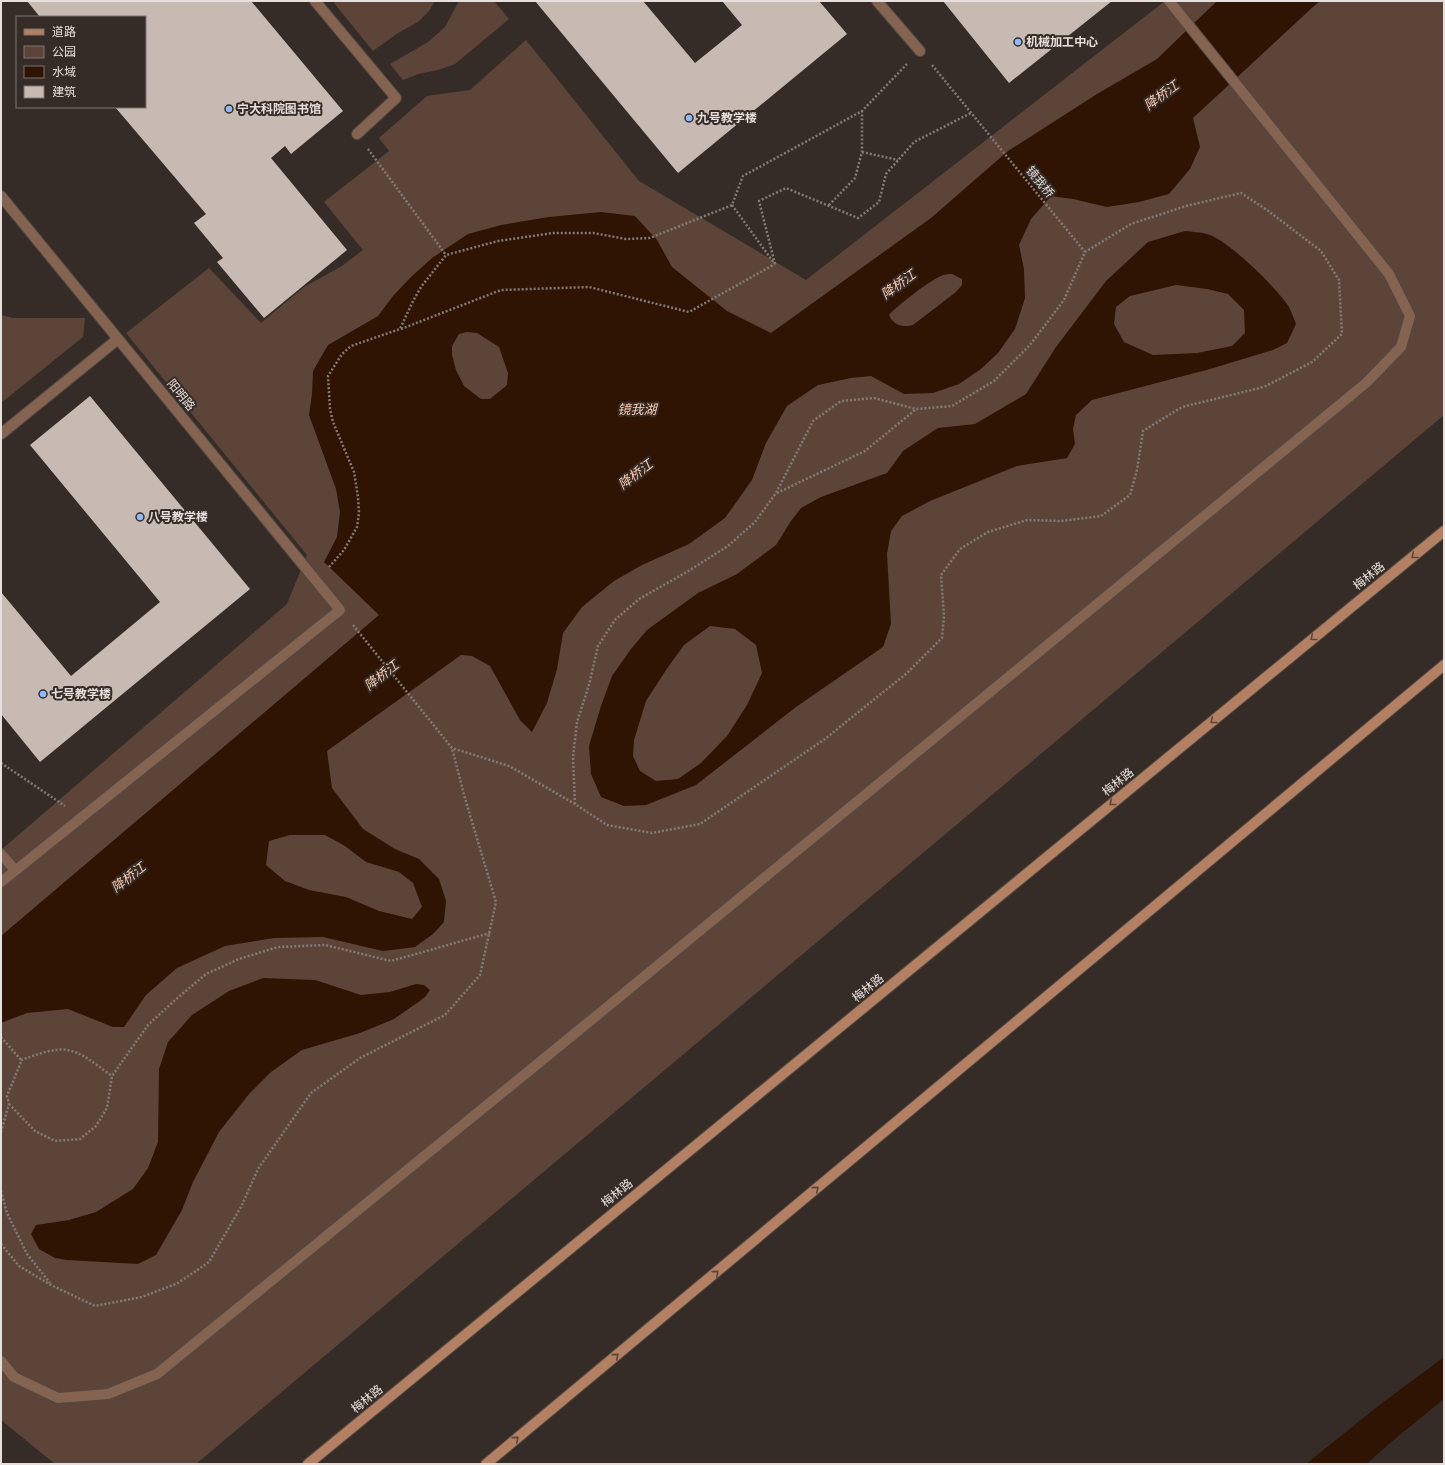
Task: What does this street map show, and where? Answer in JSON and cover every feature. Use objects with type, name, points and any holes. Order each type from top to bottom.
[{"type":"main road","name":"梅林路","points":[[308,1464],[1444,531]]},
{"type":"main road","points":[[486,1464],[1444,665]]},
{"type":"street","points":[[315,1],[396,98],[357,134]]},
{"type":"street","points":[[877,1],[920,51]]},
{"type":"street","points":[[1,1361],[14,1377],[58,1398],[108,1394],[157,1374],[584,1026],[1366,383],[1401,347],[1410,316],[1389,274],[1169,1]]},
{"type":"street","name":"阳明路","points":[[1,196],[340,610],[82,817]]},
{"type":"street","points":[[1,434],[118,339]]},
{"type":"street","points":[[1,882],[82,817]]},
{"type":"street","points":[[1,854],[15,870]]},
{"type":"path","points":[[400,329],[421,287],[446,255],[498,241],[553,233],[593,233],[626,239],[650,238],[732,205],[742,176],[862,111],[920,51]]},
{"type":"path","name":"镜我桥","points":[[920,51],[1085,252]]},
{"type":"path","points":[[829,205],[855,178],[862,152],[862,111]]},
{"type":"path","points":[[775,264],[759,201],[786,188],[858,218],[879,202],[886,174],[914,142],[971,113]]},
{"type":"path","points":[[357,134],[446,255]]},
{"type":"path","points":[[862,152],[899,160]]},
{"type":"path","points":[[452,748],[509,766],[575,804],[607,825],[652,833],[700,824],[825,739],[906,673],[942,638],[944,616],[941,575],[960,549],[988,532],[1027,520],[1061,521],[1101,516],[1130,495],[1137,470],[1143,431],[1182,407],[1264,387],[1312,362],[1342,334],[1339,280],[1321,251],[1267,210],[1241,193],[1186,206],[1131,224],[1085,252],[1064,300],[1030,345],[994,381],[952,406],[916,409],[874,398],[841,401],[813,421],[776,493],[755,522],[728,546],[639,599],[615,620],[598,646],[577,722],[573,757],[575,804]]},
{"type":"path","points":[[732,205],[775,264]]},
{"type":"path","points":[[317,581],[344,550],[356,528],[359,514],[354,472],[333,422],[330,409],[328,376],[339,358],[351,346],[400,329],[500,290],[588,287],[690,312],[775,264]]},
{"type":"path","points":[[776,493],[865,451],[916,409]]},
{"type":"path","points":[[1,1244],[19,1266],[51,1285],[95,1306],[142,1297],[178,1283],[209,1262],[242,1205],[258,1169],[311,1093],[360,1058],[445,1015],[480,975],[496,902],[464,795],[452,748],[350,622]]},
{"type":"path","points":[[1,763],[82,817]]},
{"type":"path","points":[[21,1060],[6,1096],[9,1104],[35,1131],[55,1141],[80,1139],[96,1126],[107,1108],[112,1076],[148,1025],[174,1000],[206,974],[239,959],[278,947],[325,945],[391,961],[490,933]]},
{"type":"path","points":[[1,1037],[21,1060]]},
{"type":"path","points":[[21,1060],[52,1050],[73,1051],[91,1061],[112,1076]]},
{"type":"path","points":[[1,1132],[9,1104]]},
{"type":"path","points":[[1,1191],[7,1213],[27,1254],[51,1285]]},
{"type":"green space","points":[[336,1],[435,1],[429,11],[418,22],[398,33],[373,51],[334,3]]},
{"type":"green space","points":[[459,1],[494,1],[509,19],[455,64],[438,70],[418,74],[403,80],[390,64],[428,42],[445,27]]},
{"type":"green space","points":[[1165,1],[1444,1],[1444,415],[196,1464],[55,1464],[1,1420],[1,850],[287,604],[307,555],[126,333],[209,268],[261,323],[304,287],[342,266],[363,250],[324,202],[389,151],[379,138],[427,96],[470,90],[526,40],[639,181],[806,280]]},
{"type":"green space","points":[[1,315],[13,318],[85,318],[83,337],[1,403]]},
{"type":"water","name":"镜我湖","points":[[1217,1],[1320,1],[1193,118],[1200,147],[1190,169],[1169,194],[1139,202],[1107,207],[1073,199],[1051,196],[1031,219],[1019,245],[1024,269],[1025,298],[1015,329],[998,353],[981,369],[959,384],[933,393],[904,394],[871,376],[851,378],[818,385],[787,406],[766,443],[752,480],[725,518],[689,544],[642,565],[614,581],[582,607],[563,633],[557,669],[547,703],[532,732],[520,720],[490,666],[472,656],[461,655],[327,751],[332,788],[363,829],[395,849],[419,859],[439,879],[446,901],[444,922],[433,934],[415,947],[383,951],[323,937],[274,938],[225,946],[177,968],[146,995],[124,1027],[113,1027],[68,1009],[27,1013],[1,1023],[1,936],[379,615],[324,562],[337,537],[340,512],[336,489],[309,415],[313,371],[328,345],[378,316],[393,296],[432,258],[468,234],[501,225],[549,217],[601,212],[635,216],[657,240],[672,267],[727,311],[771,333],[931,218],[1008,151],[1097,94],[1157,59]],"holes":[[[946,274],[952,274],[962,279],[962,285],[956,292],[913,325],[902,326],[893,321],[889,315],[907,299],[937,278]],[[467,332],[477,333],[499,347],[508,373],[507,385],[490,399],[481,399],[464,386],[456,370],[452,355],[452,346],[459,334]],[[290,835],[325,835],[345,846],[366,862],[399,872],[413,883],[422,907],[412,919],[379,911],[346,897],[309,890],[285,881],[266,865],[269,841]]]},
{"type":"water","points":[[1185,231],[1207,234],[1226,245],[1251,265],[1289,307],[1296,324],[1287,343],[1273,350],[1210,369],[1092,400],[1076,415],[1073,429],[1075,444],[1067,458],[1017,466],[930,501],[902,516],[891,531],[887,554],[891,624],[883,647],[796,707],[696,785],[646,805],[624,806],[601,797],[591,774],[589,746],[612,676],[631,649],[647,630],[698,593],[737,574],[776,545],[801,508],[821,497],[887,473],[903,451],[938,428],[975,424],[1026,394],[1056,347],[1106,281],[1148,242]],"holes":[[[1176,285],[1207,289],[1228,294],[1244,310],[1245,333],[1232,346],[1197,353],[1153,355],[1124,342],[1114,324],[1116,307],[1130,296]],[[710,626],[735,629],[756,645],[762,673],[747,705],[727,736],[701,763],[678,779],[656,781],[640,771],[633,756],[634,740],[646,701],[684,645]]]},
{"type":"water","points":[[263,978],[315,980],[361,995],[390,992],[416,984],[424,985],[430,990],[425,997],[394,1019],[360,1033],[302,1050],[271,1072],[249,1094],[219,1132],[193,1182],[182,1210],[156,1255],[138,1264],[67,1260],[55,1258],[39,1249],[31,1234],[36,1225],[69,1220],[96,1212],[133,1189],[148,1168],[158,1142],[159,1069],[168,1042],[192,1015],[229,991]]},
{"type":"water","points":[[1444,1357],[1444,1399],[1366,1464],[1306,1464],[1382,1403]]},
{"type":"building","name":"宁大科院图书馆","points":[[27,1],[251,1],[343,111],[291,154],[285,146],[271,158],[347,250],[264,318],[217,262],[223,258],[194,223],[206,214],[116,108],[146,108],[146,16],[39,16]]},
{"type":"building","name":"九号教学楼","points":[[535,1],[643,1],[695,63],[742,25],[722,1],[819,1],[847,34],[678,173]]},
{"type":"building","name":"机械加工中心","points":[[943,1],[1112,1],[1009,83]]},
{"type":"building","points":[[90,396],[250,589],[40,762],[1,714],[1,592],[71,676],[160,602],[30,445]]},
{"type":"place","name":"机械加工中心","points":[[1018,42]]},
{"type":"place","name":"宁大科院图书馆","points":[[229,109]]},
{"type":"place","name":"九号教学楼","points":[[689,118]]},
{"type":"place","name":"八号教学楼","points":[[140,517]]},
{"type":"place","name":"七号教学楼","points":[[43,694]]},
{"type":"water label","name":"降桥江","points":[[1161,95]]},
{"type":"water label","name":"降桥江","points":[[898,284]]},
{"type":"water label","name":"降桥江","points":[[635,474]]},
{"type":"water label","name":"降桥江","points":[[381,675]]},
{"type":"water label","name":"降桥江","points":[[128,877]]}]
